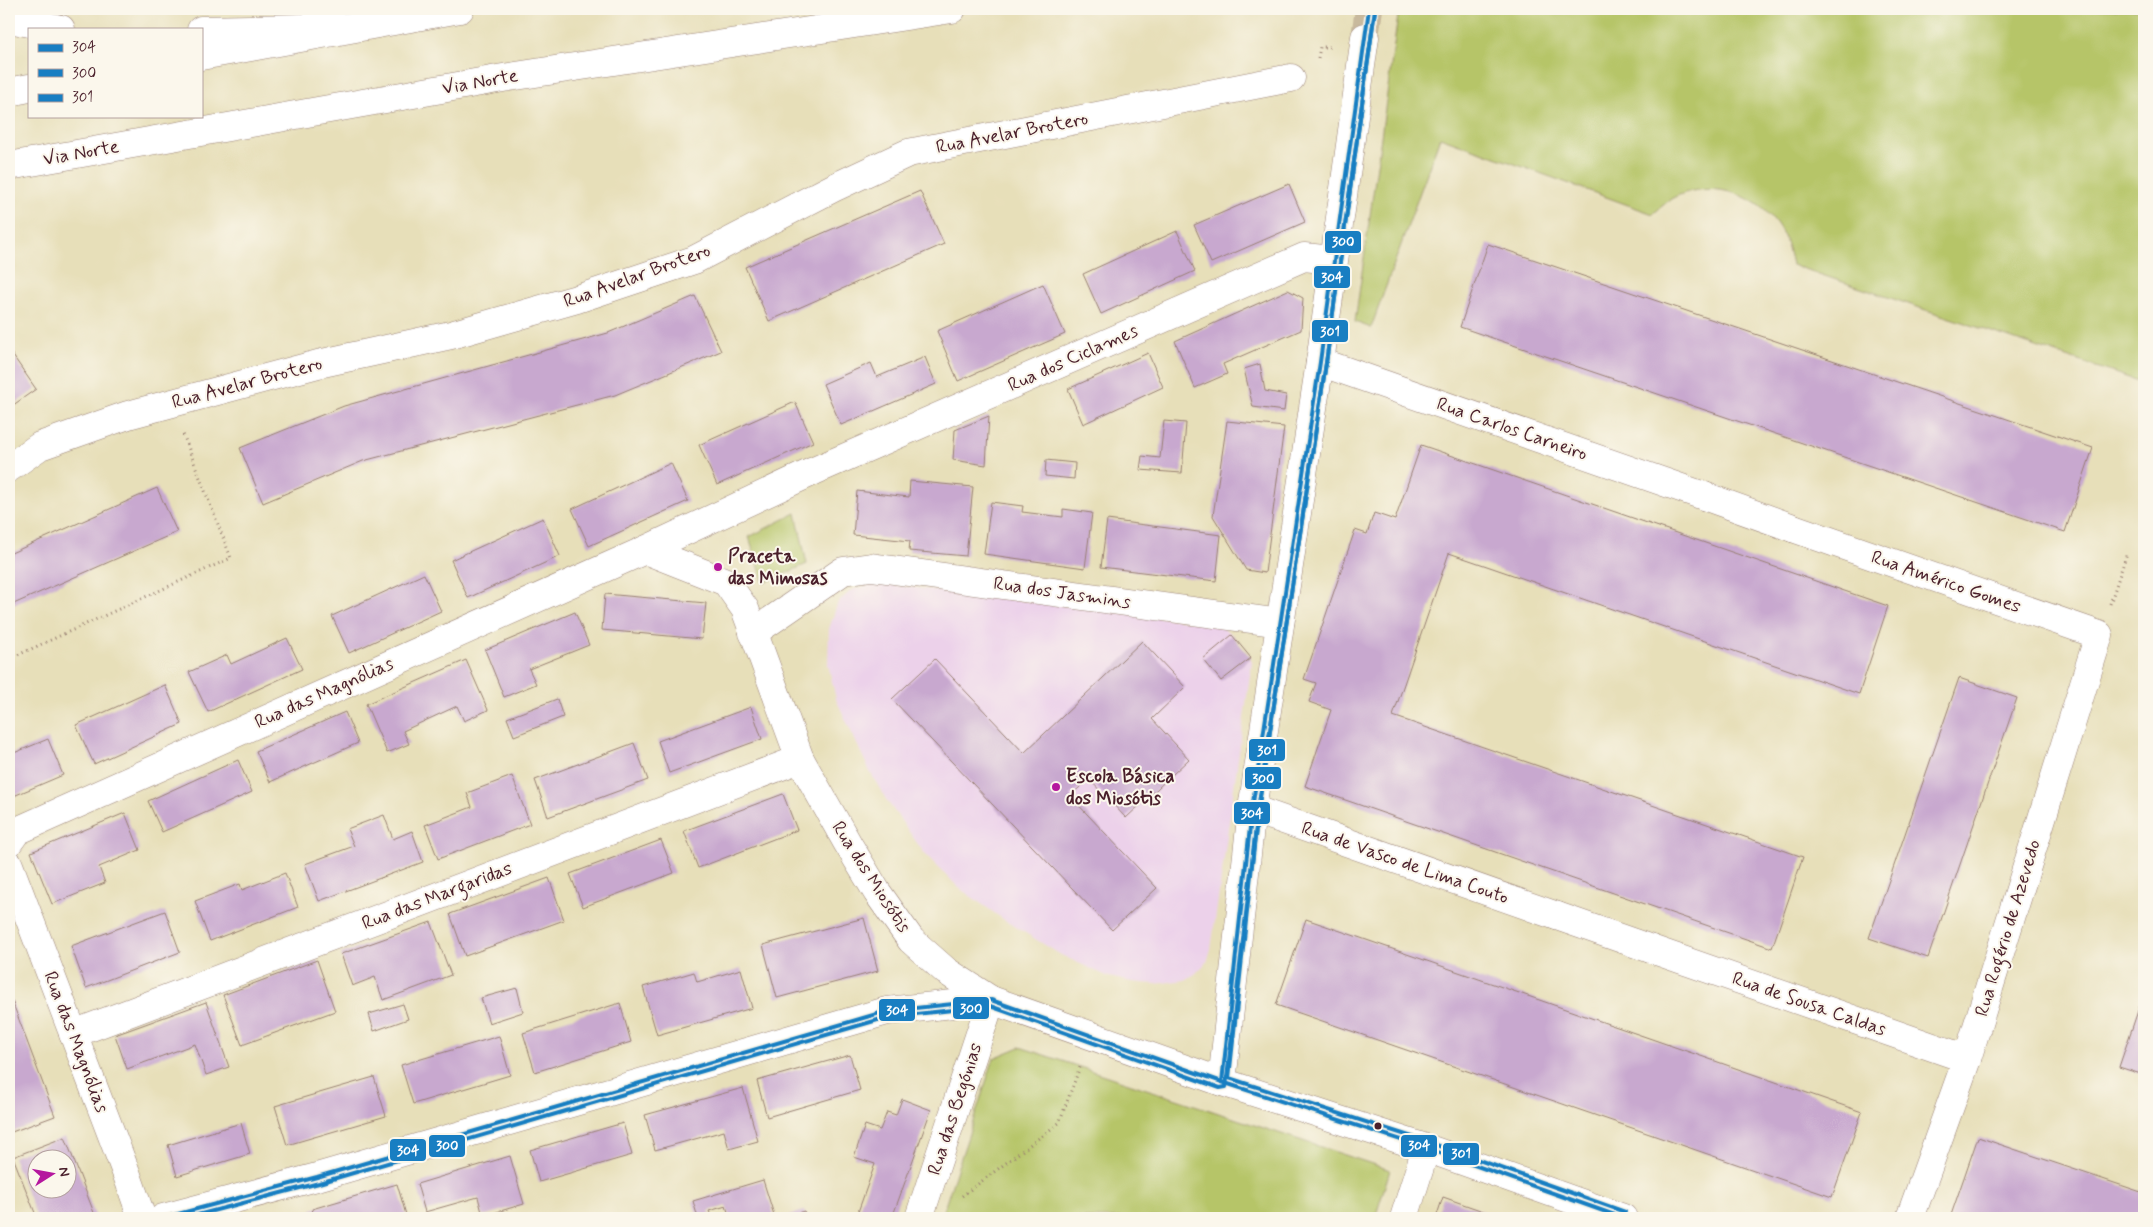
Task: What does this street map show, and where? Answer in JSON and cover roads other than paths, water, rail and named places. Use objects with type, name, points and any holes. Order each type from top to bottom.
[{"type":"main road","points":[[202,56],[460,9]]},
{"type":"main road","name":"Via Norte","points":[[9,166],[503,78],[952,9]]},
{"type":"main road","points":[[9,20],[55,28]]},
{"type":"main road","points":[[202,30],[354,27]]},
{"type":"main road","points":[[1222,1082],[1252,809],[1320,362],[1365,37]]},
{"type":"main road","name":"Rua Avelar Brotero","points":[[9,468],[40,446],[128,415],[318,364],[451,335],[595,293],[694,260],[833,188],[908,153],[1291,78]]},
{"type":"main road","points":[[9,92],[28,88]]},
{"type":"main road","name":"Rua dos Ciclames","points":[[645,550],[814,471],[1304,256],[1333,260]]},
{"type":"main road","name":"Rua Carlos Carneiro","points":[[1320,362],[1792,528]]},
{"type":"main road","name":"Rua Américo Gomes","points":[[1792,528],[2099,635]]},
{"type":"main road","points":[[645,550],[726,582],[745,609],[753,633]]},
{"type":"main road","name":"Rua das Magnólias","points":[[9,842],[17,831],[645,550]]},
{"type":"main road","name":"Rua dos Jasmins","points":[[753,633],[843,571],[870,567],[1280,623]]},
{"type":"main road","name":"Rua dos Miosótis","points":[[753,633],[800,759],[852,852],[877,892],[911,940],[946,971],[991,1000],[1222,1082],[1426,1148],[1623,1218]]},
{"type":"main road","name":"Rua Rogério de Azevedo","points":[[1910,1218],[1967,1060],[2099,635]]},
{"type":"main road","name":"Rua das Margaridas","points":[[73,1034],[800,759]]},
{"type":"main road","name":"Rua de Vasco de Lima Couto","points":[[1252,809],[1651,949]]},
{"type":"main road","name":"Rua das Magnólias","points":[[9,865],[128,1175],[142,1218]]},
{"type":"main road","name":"Rua de Sousa Caldas","points":[[1651,949],[1967,1060]]},
{"type":"main road","points":[[162,1218],[316,1177],[887,1011],[991,1000]]},
{"type":"main road","name":"Rua das Begónias","points":[[919,1218],[991,1000]]},
{"type":"main road","points":[[1404,1218],[1426,1148]]},
{"type":"tunnel","points":[[1365,37],[1369,9]]},
{"type":"place","name":"Praceta das Mimosas","points":[[718,567]]},
{"type":"place","name":"Escola Básica dos Miosótis","points":[[1056,787]]}]
